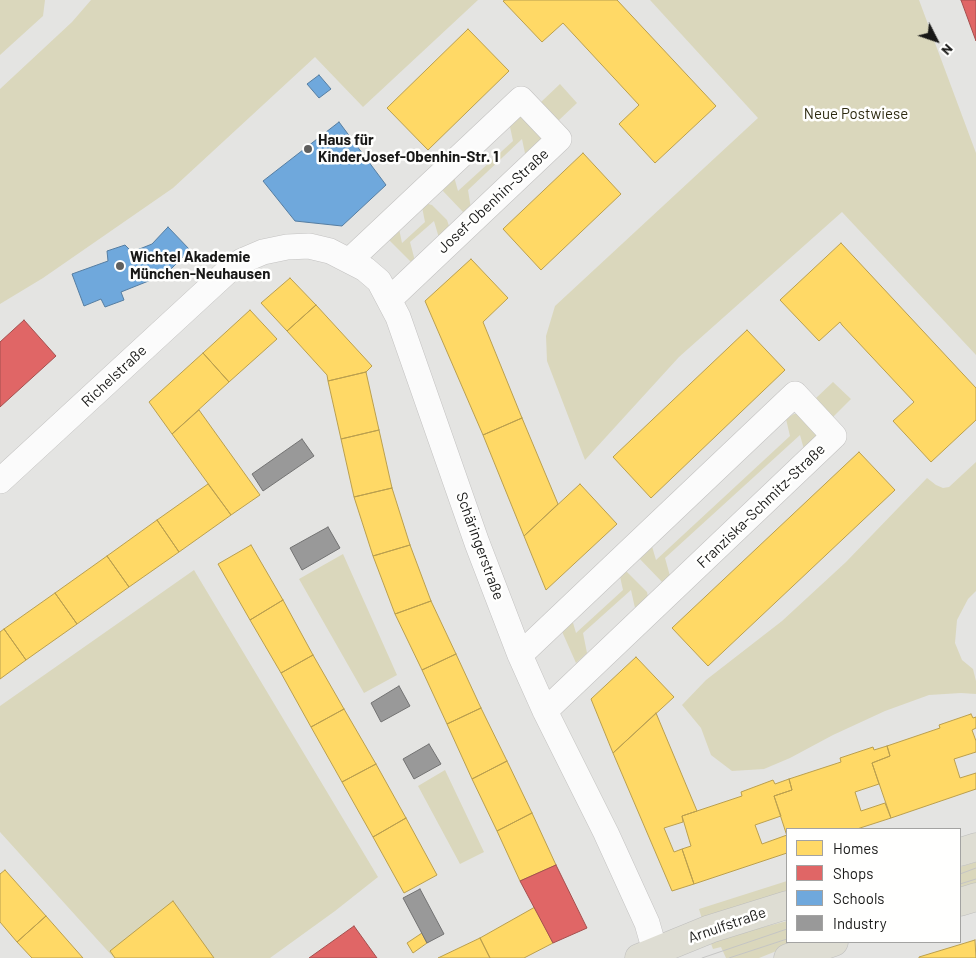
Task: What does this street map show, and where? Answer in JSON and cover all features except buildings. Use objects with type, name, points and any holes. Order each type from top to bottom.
[{"type":"main road","points":[[961,852],[976,847]]},
{"type":"main road","points":[[961,902],[976,897]]},
{"type":"main road","name":"Arnulfstraße","points":[[650,956],[710,929],[786,905]]},
{"type":"main road","points":[[788,958],[831,943]]},
{"type":"street","name":"Josef-Obenhin-Straße","points":[[350,260],[521,99],[559,139],[390,299]]},
{"type":"street","name":"Schäringerstraße","points":[[229,270],[242,261],[263,252],[287,247],[309,246],[330,251],[350,260],[365,269],[379,281],[390,299],[421,377],[477,543],[520,654],[545,711],[606,833],[647,923],[650,956]]},
{"type":"street","name":"Richelstraße","points":[[0,481],[229,270]]},
{"type":"street","name":"Franziska-Schmitz-Straße","points":[[520,654],[795,394],[834,436],[545,711]]},
{"type":"green space","points":[[0,0],[45,0],[43,16],[0,55]]},
{"type":"green space","points":[[91,0],[478,0],[363,107],[315,57],[173,188],[43,278],[0,304],[0,89],[72,22]]},
{"type":"green space","name":"Neue Postwiese","points":[[650,0],[919,0],[976,153],[976,355],[842,212],[679,357],[585,460],[547,361],[546,336],[555,306],[758,118]]},
{"type":"green space","points":[[560,84],[577,103],[558,121],[541,102]]},
{"type":"green space","points":[[522,115],[542,137],[541,143],[526,158],[522,139],[468,190],[471,209],[463,212],[443,191],[444,182],[453,173],[458,191],[513,141],[509,122]]},
{"type":"green space","points":[[421,202],[432,205],[447,220],[449,226],[447,231],[439,238],[434,221],[410,242],[415,261],[412,263],[385,236],[398,224],[402,243],[425,222]]},
{"type":"green space","points":[[833,382],[851,399],[833,417],[815,399]]},
{"type":"green space","points":[[794,414],[801,414],[817,433],[816,439],[805,453],[800,435],[665,558],[670,576],[663,583],[637,556],[651,543],[656,560],[790,436],[786,419]]},
{"type":"green space","points":[[976,462],[976,591],[968,599],[957,620],[955,643],[962,660],[973,669],[976,681],[976,694],[929,695],[885,711],[764,769],[732,771],[711,755],[701,728],[682,705],[706,680],[782,621],[846,562],[927,478],[943,488],[949,487]]},
{"type":"green space","points":[[343,554],[397,675],[364,693],[299,579]]},
{"type":"green space","points":[[194,570],[378,877],[270,958],[114,958],[0,832],[0,706]]},
{"type":"green space","points":[[625,570],[647,592],[648,597],[635,608],[631,590],[583,633],[587,653],[576,663],[560,627],[571,616],[576,633],[623,590],[619,572]]},
{"type":"green space","points":[[445,770],[484,852],[460,864],[418,786]]},
{"type":"green space","points":[[976,862],[976,886],[961,891],[961,867]]},
{"type":"green space","points":[[786,881],[786,891],[702,919],[699,909]]},
{"type":"green space","points":[[786,921],[786,943],[796,943],[759,958],[726,958],[721,947],[713,949],[710,941]]},
{"type":"tram line","points":[[961,874],[976,868]]},
{"type":"tram line","points":[[961,884],[976,879]]},
{"type":"tram line","points":[[702,958],[786,929]]},
{"type":"tram line","points":[[729,958],[786,939]]},
{"type":"place","name":"Haus für KinderJosef-Obenhin-Str. 1","points":[[308,149]]},
{"type":"place","name":"Wichtel Akademie München-Neuhausen","points":[[120,266]]}]
